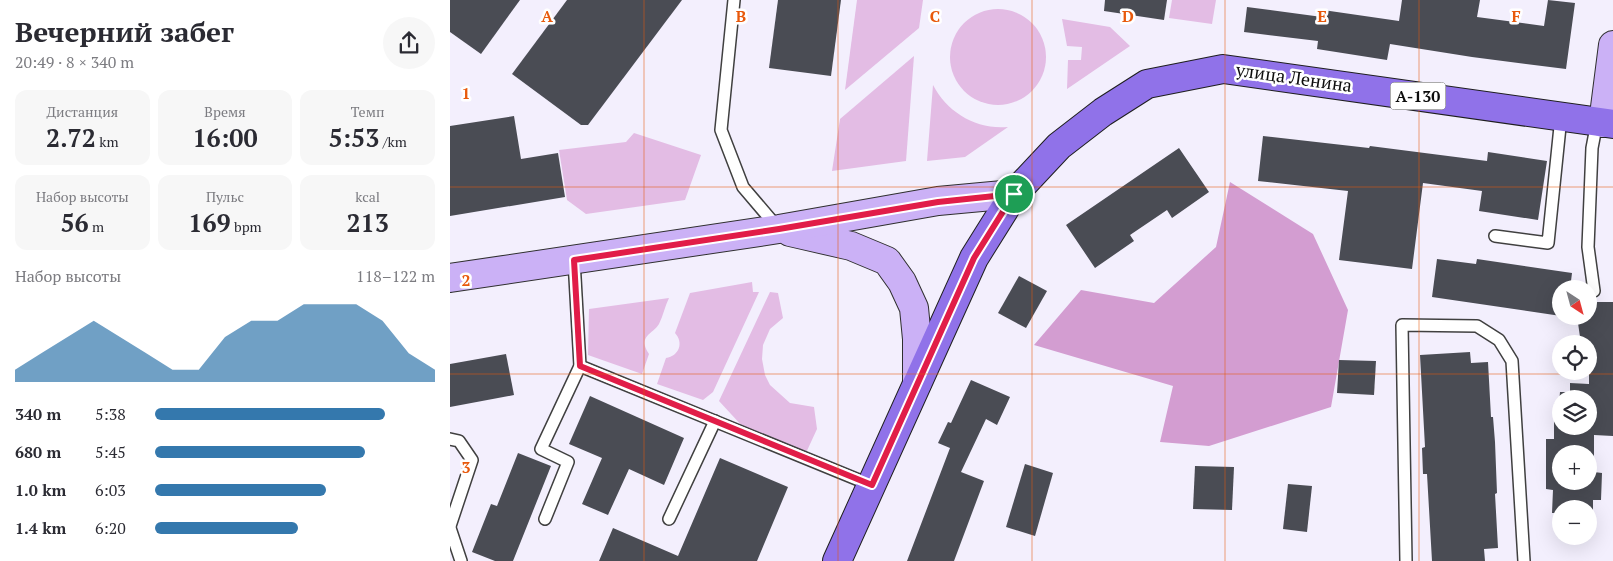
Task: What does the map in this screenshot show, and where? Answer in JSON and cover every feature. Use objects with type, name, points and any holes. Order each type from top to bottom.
[{"type":"main road","points":[[1604,123],[1613,45]]},
{"type":"main road","name":"улица Ленина","points":[[1014,194],[1059,146],[1103,112],[1147,84],[1222,69],[1604,123]]},
{"type":"main road","points":[[450,278],[779,229],[938,202],[1014,194]]},
{"type":"main road","name":"А-130","points":[[836,561],[974,258],[1014,194]]},
{"type":"main road","points":[[779,229],[851,246],[887,261],[902,282],[914,308],[917,339],[916,383]]},
{"type":"lane","points":[[734,0],[721,130],[743,187],[779,229]]},
{"type":"lane","points":[[1495,236],[1548,242],[1560,117]]},
{"type":"lane","points":[[1592,280],[1588,247],[1592,148],[1604,123]]},
{"type":"lane","points":[[545,519],[568,462],[541,449],[580,366],[574,260]]},
{"type":"lane","points":[[1406,561],[1402,325],[1477,326],[1499,340],[1512,361],[1524,561]]},
{"type":"lane","points":[[580,366],[872,485]]},
{"type":"lane","points":[[669,519],[715,421]]},
{"type":"lane","points":[[450,439],[459,441],[472,460],[450,527],[461,561]]},
{"type":"shaded area","points":[[857,0],[923,0],[919,28],[845,90]]},
{"type":"shaded area","points":[[1172,0],[1216,0],[1212,24],[1169,18]]},
{"type":"shaded area","points":[[998,9],[1016,13],[1032,23],[1042,39],[1046,57],[1042,75],[1032,91],[1016,101],[998,105],[980,101],[964,91],[954,75],[950,57],[954,39],[964,23],[980,13]]},
{"type":"shaded area","points":[[1062,19],[1110,27],[1130,46],[1067,89],[1068,60],[1081,60],[1082,47],[1067,46]]},
{"type":"shaded area","points":[[914,56],[906,161],[832,171],[840,119]]},
{"type":"shaded area","points":[[933,85],[946,103],[964,117],[985,126],[1008,127],[965,157],[927,161]]},
{"type":"shaded area","points":[[634,133],[701,155],[685,200],[586,214],[567,200],[559,150],[626,142]]},
{"type":"shaded area","points":[[1230,182],[1313,234],[1348,310],[1331,407],[1209,446],[1160,442],[1173,386],[1034,345],[1081,290],[1154,303],[1216,247]]},
{"type":"shaded area","points":[[752,282],[753,292],[759,292],[713,392],[703,400],[657,384],[666,358],[674,355],[679,348],[678,337],[675,333],[690,293]]},
{"type":"shaded area","points":[[770,292],[778,293],[783,318],[770,329],[763,345],[762,359],[765,375],[770,385],[790,403],[814,407],[817,429],[805,455],[743,427],[719,401]]},
{"type":"shaded area","points":[[669,298],[659,324],[645,339],[649,354],[642,374],[588,355],[589,309]]},
{"type":"building","points":[[450,0],[520,0],[481,54],[450,32]]},
{"type":"building","points":[[567,0],[682,0],[588,125],[581,125],[512,74]]},
{"type":"building","points":[[778,0],[841,0],[831,76],[769,68]]},
{"type":"building","points":[[1105,0],[1167,0],[1164,20],[1104,11]]},
{"type":"building","points":[[1402,0],[1480,0],[1477,17],[1544,26],[1548,0],[1575,3],[1566,69],[1390,44],[1387,60],[1317,49],[1318,41],[1244,32],[1247,7],[1322,17],[1323,10],[1399,21]]},
{"type":"building","points":[[514,116],[521,159],[558,153],[565,197],[450,216],[450,126]]},
{"type":"building","points":[[1263,136],[1369,148],[1370,146],[1487,161],[1488,152],[1547,161],[1538,220],[1479,211],[1482,191],[1423,183],[1412,269],[1339,260],[1348,191],[1258,181]]},
{"type":"building","points":[[1179,148],[1209,192],[1172,218],[1167,210],[1130,235],[1134,241],[1095,268],[1066,225]]},
{"type":"building","points":[[1437,259],[1476,264],[1477,259],[1572,273],[1571,280],[1552,280],[1552,315],[1432,297]]},
{"type":"building","points":[[1019,276],[1047,291],[1026,328],[998,313]]},
{"type":"building","points":[[1598,302],[1613,302],[1613,436],[1594,435],[1597,435],[1597,390],[1570,390],[1570,383],[1589,384],[1589,380],[1597,380],[1597,335],[1580,335],[1578,325],[1598,325]]},
{"type":"building","points":[[1470,352],[1471,363],[1488,362],[1491,417],[1493,417],[1495,442],[1498,548],[1484,549],[1485,561],[1432,561],[1427,474],[1423,474],[1422,448],[1425,447],[1420,355]]},
{"type":"building","points":[[506,354],[514,395],[450,407],[450,364]]},
{"type":"building","points":[[1339,360],[1376,361],[1374,395],[1337,393]]},
{"type":"building","points":[[971,380],[1010,397],[997,425],[986,419],[961,472],[984,481],[954,561],[907,561],[950,448],[938,443],[948,422],[951,423]]},
{"type":"building","points":[[590,396],[684,438],[664,485],[629,469],[608,515],[582,504],[602,458],[569,444]]},
{"type":"building","points":[[1554,435],[1594,435],[1594,445],[1552,445],[1552,490],[1546,489],[1546,439],[1554,439]]},
{"type":"building","points":[[518,453],[551,466],[513,561],[495,561],[472,552],[491,504],[497,506]]},
{"type":"building","points":[[720,458],[788,487],[757,561],[599,561],[613,528],[678,556]]},
{"type":"building","points":[[1025,464],[1053,473],[1035,536],[1006,527]]},
{"type":"building","points":[[1195,466],[1234,467],[1232,510],[1193,509]]},
{"type":"building","points":[[1597,472],[1602,473],[1601,500],[1553,500],[1553,490],[1597,490]]},
{"type":"building","points":[[1288,484],[1312,486],[1307,532],[1283,529]]},
{"type":"route","points":[[1014,194],[974,258],[933,345],[872,485],[580,366],[574,260],[779,229],[938,202],[1014,194]]}]
